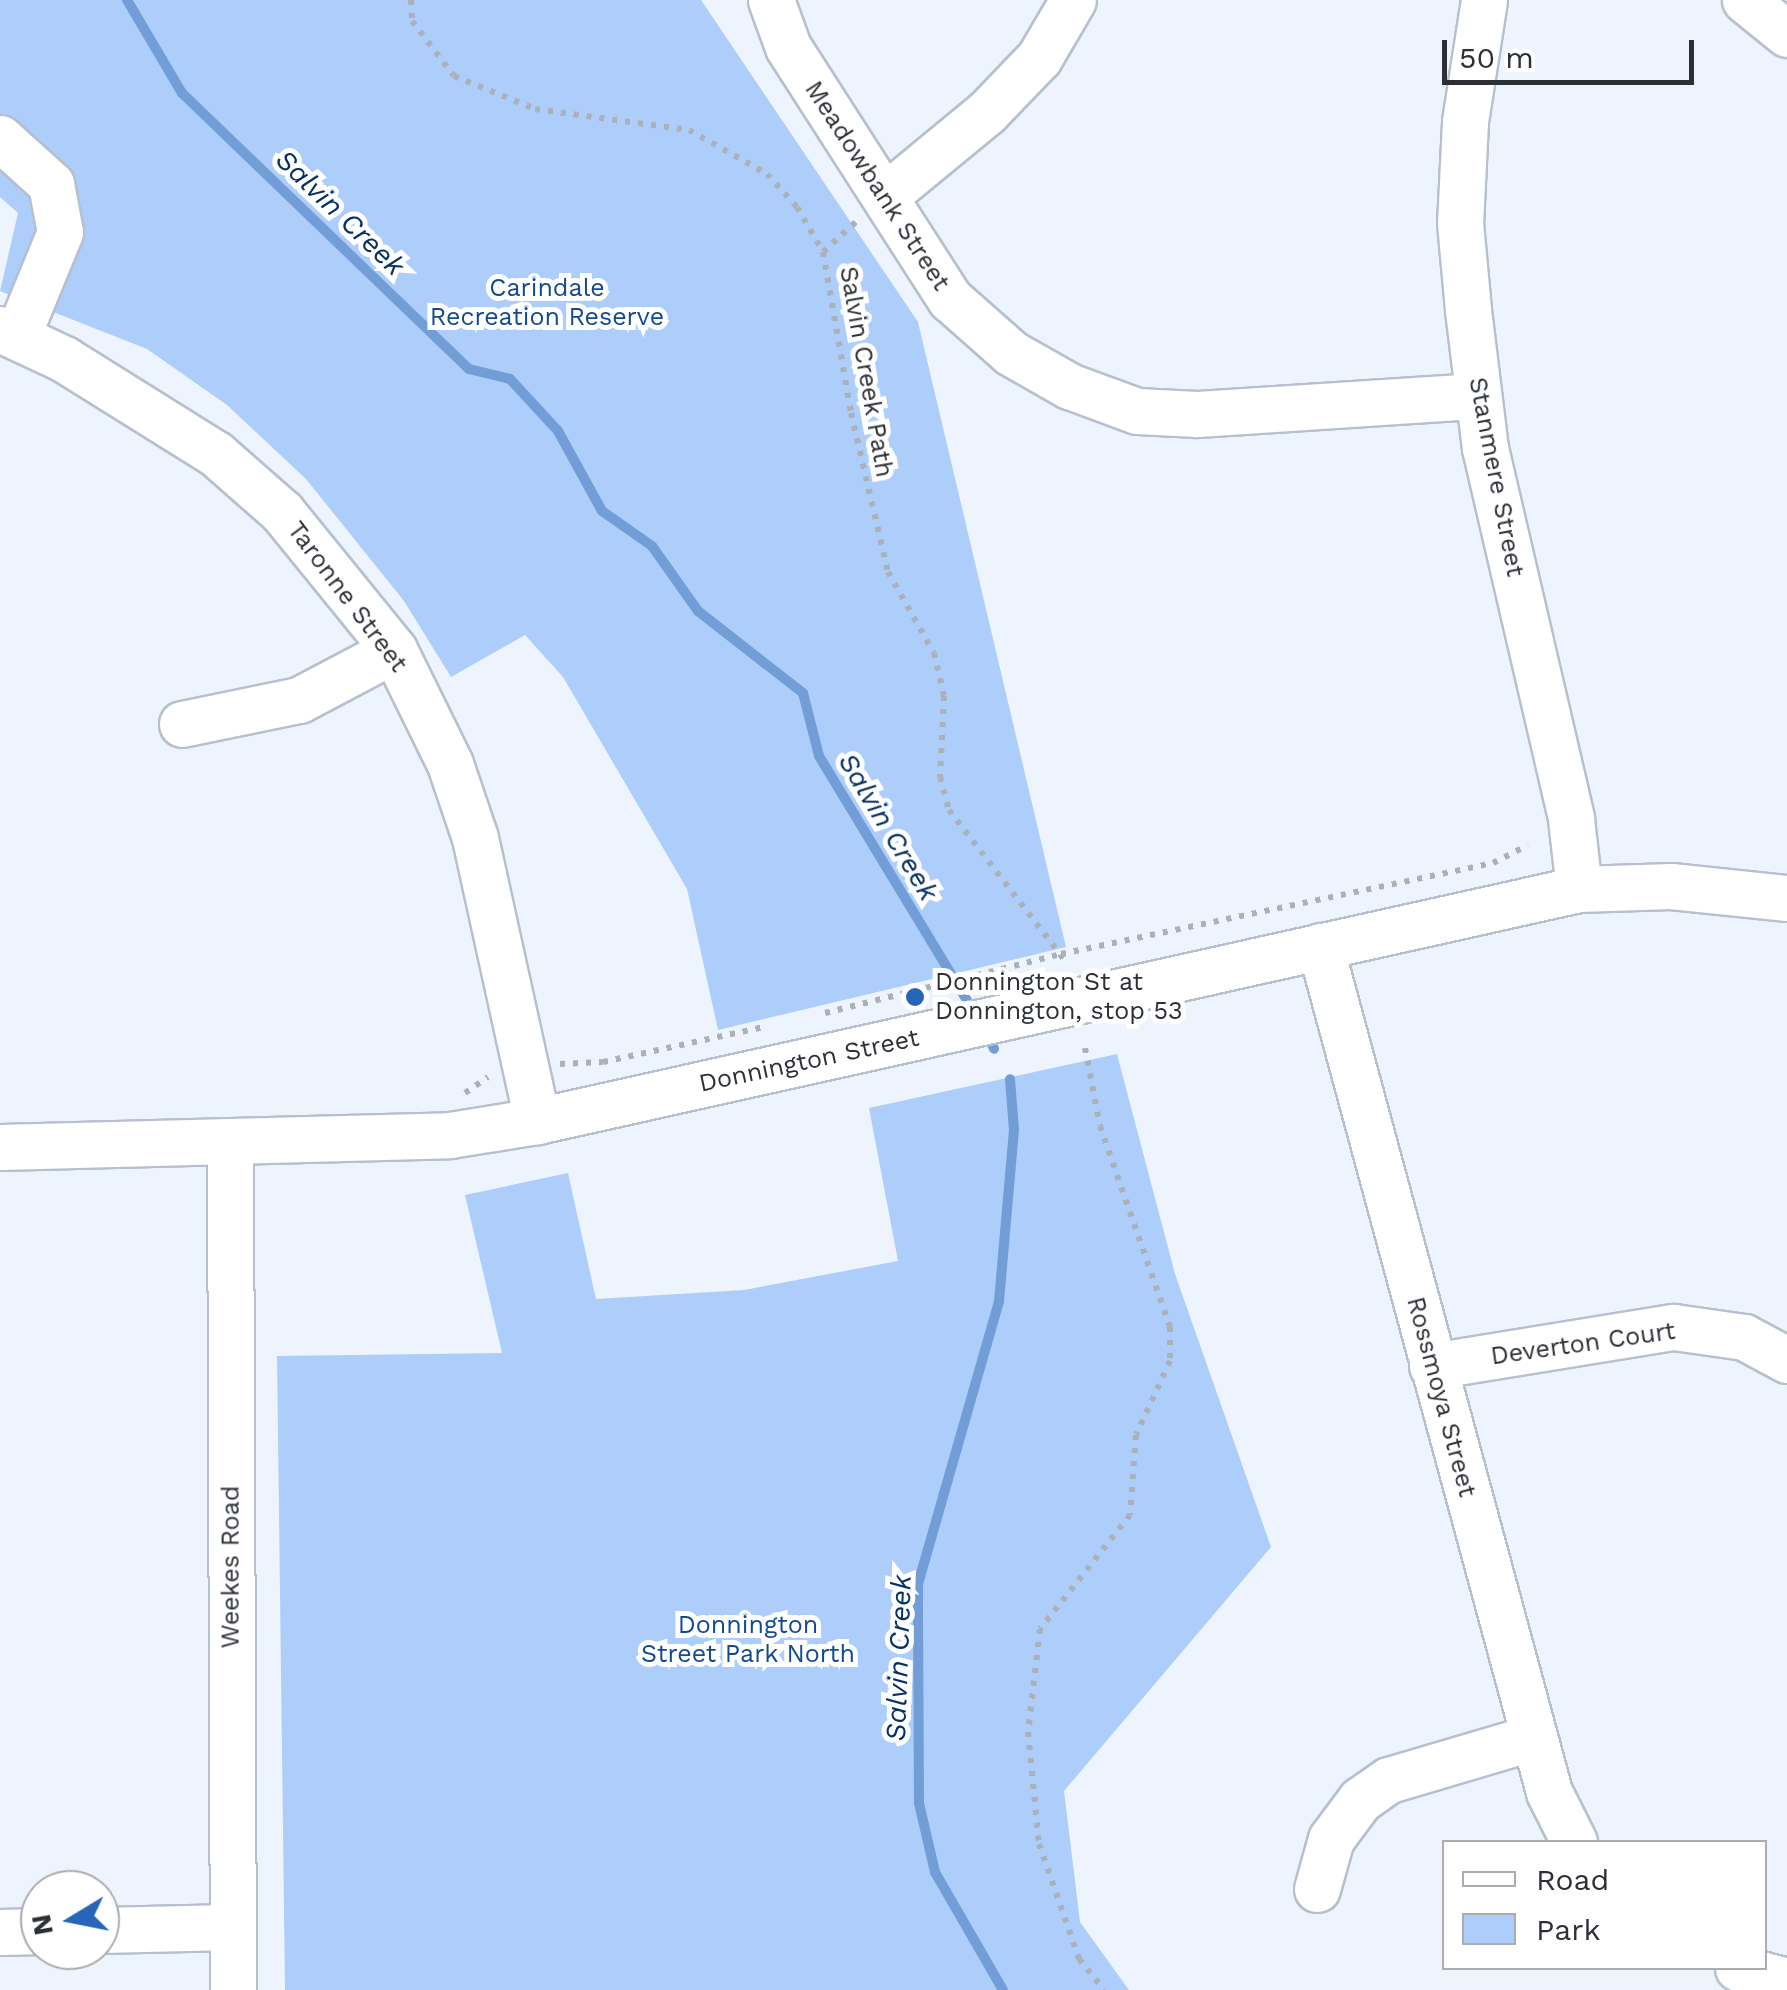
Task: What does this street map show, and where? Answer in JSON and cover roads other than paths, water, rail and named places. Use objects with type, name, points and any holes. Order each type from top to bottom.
[{"type":"street","name":"Meadowbank Street","points":[[771,0],[788,48],[872,208],[950,299],[1011,354],[1069,386],[1137,411],[1197,414],[1477,396]]},
{"type":"street","points":[[872,208],[1000,99],[1039,58],[1072,0]]},
{"type":"street","name":"Stanmere Street","points":[[1484,0],[1466,122],[1460,222],[1477,396],[1571,819],[1578,889]]},
{"type":"street","points":[[1746,0],[1786,30]]},
{"type":"street","points":[[0,138],[51,184],[60,232],[9,333]]},
{"type":"street","name":"Taronne Street","points":[[9,333],[78,367],[216,454],[282,512],[394,650],[450,764],[475,838],[537,1122]]},
{"type":"street","points":[[182,724],[299,700],[394,650]]},
{"type":"street","name":"Donnington Street","points":[[0,1147],[450,1135],[537,1122],[1578,889],[1671,886],[1787,898]]},
{"type":"street","name":"Rossmoya Street","points":[[1320,946],[1549,1792],[1573,1840]]},
{"type":"street","name":"Weekes Road","points":[[230,1143],[233,1990]]},
{"type":"street","name":"Deverton Court","points":[[1432,1366],[1674,1327],[1744,1337],[1787,1360]]},
{"type":"street","points":[[1317,1889],[1331,1839],[1360,1800],[1389,1780],[1534,1738]]},
{"type":"street","points":[[120,1930],[232,1928]]},
{"type":"street","points":[[1746,1970],[1787,1981]]},
{"type":"waterway","name":"Salvin Creek","points":[[127,0],[182,93],[469,369],[510,379],[558,431],[602,511],[652,546],[698,611],[803,693],[819,756],[974,1012]]},
{"type":"waterway","name":"Salvin Creek","points":[[985,1031],[994,1049]]},
{"type":"waterway","name":"Salvin Creek","points":[[1003,1990],[935,1872],[919,1803],[918,1584],[999,1301],[1014,1130],[1010,1079]]},
{"type":"place","name":"Donnington St at Donnington, stop 53","points":[[915,997]]},
{"type":"park label","name":"Carindale Recreation Reserve","points":[[547,304]]},
{"type":"park label","name":"Donnington Street Park North","points":[[748,1640]]}]
